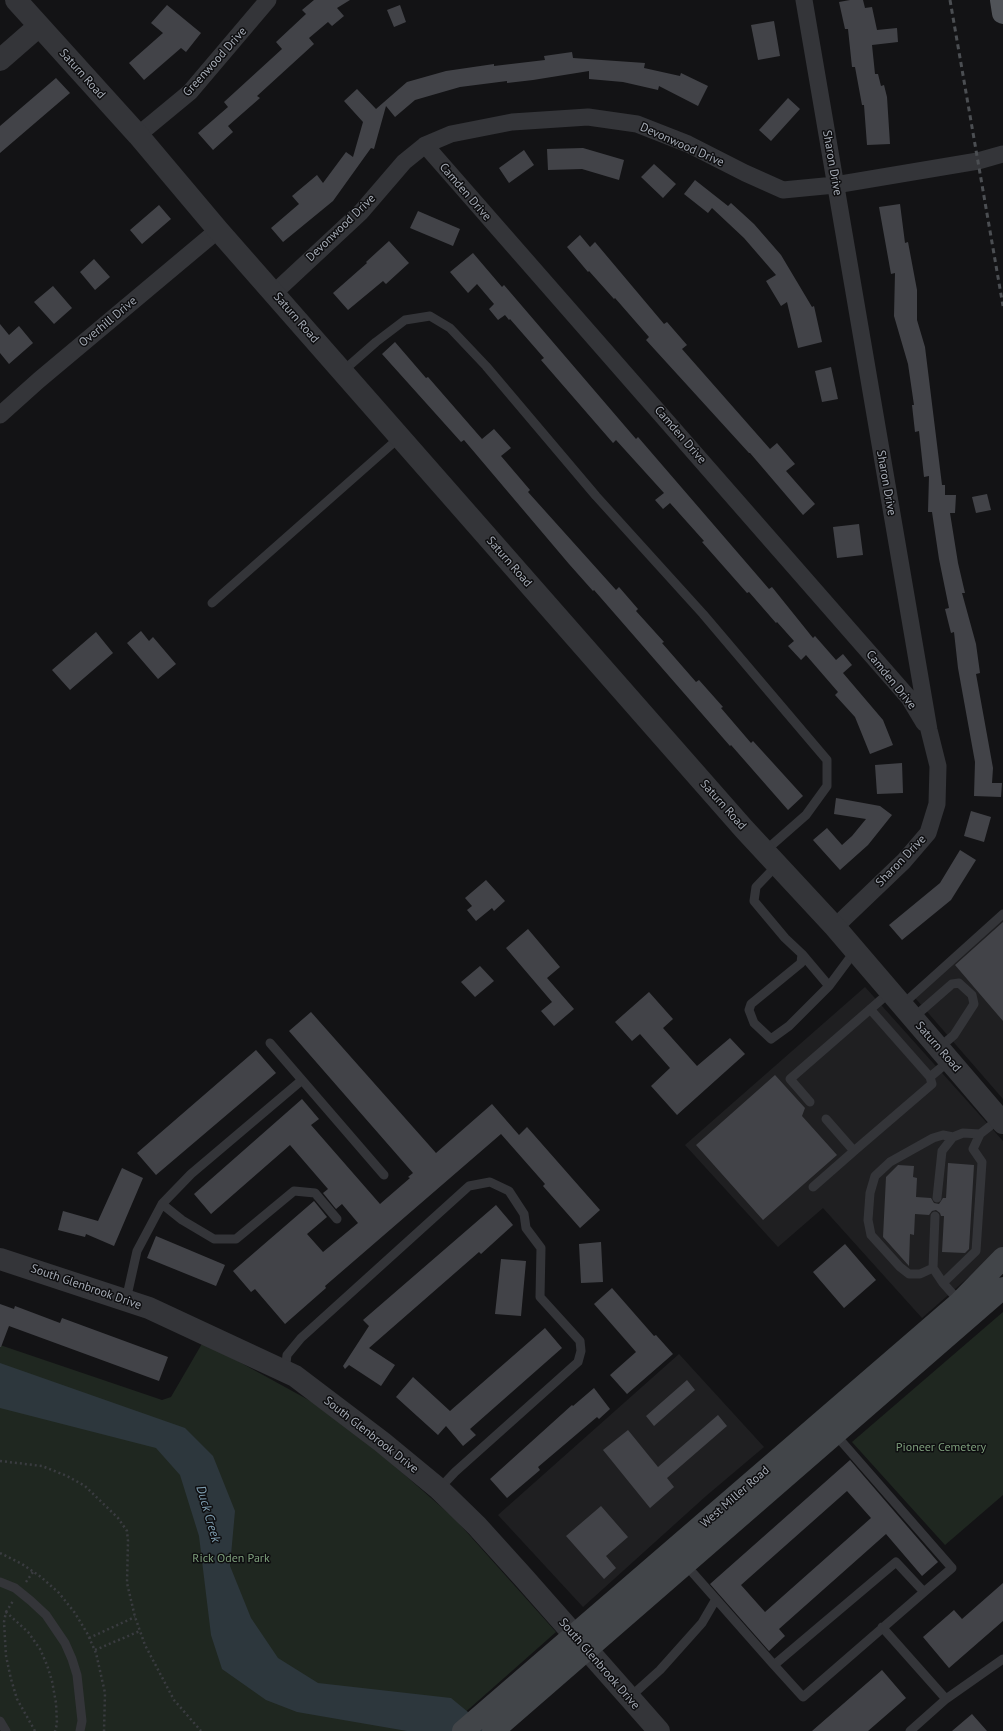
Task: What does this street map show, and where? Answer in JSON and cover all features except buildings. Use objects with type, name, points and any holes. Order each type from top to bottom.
[{"type":"main road","points":[[1001,0],[1003,13]]},
{"type":"main road","name":"West Miller Road","points":[[463,1731],[513,1701],[580,1643],[960,1302],[1003,1258]]},
{"type":"main road","name":"West Miller Road","points":[[580,1643],[685,1564],[1003,1288]]},
{"type":"main road","name":"West Miller Road","points":[[493,1731],[513,1701]]},
{"type":"street","name":"Saturn Road","points":[[16,0],[138,135],[218,230],[771,858],[835,927],[1001,1121]]},
{"type":"street","name":"Greenwood Drive","points":[[138,135],[190,92],[268,0]]},
{"type":"street","name":"Sharon Drive","points":[[804,0],[928,730],[938,766],[937,804],[928,833],[904,861],[835,927]]},
{"type":"street","points":[[0,60],[39,26]]},
{"type":"street","name":"Devonwood Drive","points":[[274,293],[361,212],[404,162],[425,145],[451,134],[512,122],[588,117],[637,124],[688,144],[744,173],[783,190],[835,185],[978,161],[1003,154]]},
{"type":"street","name":"Camden Drive","points":[[425,145],[909,698],[928,730]]},
{"type":"street","name":"Overhill Drive","points":[[0,415],[218,230]]},
{"type":"street","name":"South Glenbrook Drive","points":[[0,1259],[149,1308],[295,1376],[382,1442],[439,1489],[477,1526],[659,1731]]},
{"type":"lane","points":[[343,371],[376,342],[406,320],[430,316],[450,328],[486,366],[596,496],[704,614],[827,760],[827,786],[806,815],[771,858],[756,887],[754,901],[785,938],[802,954],[829,986]]},
{"type":"lane","points":[[212,603],[400,437]]},
{"type":"lane","points":[[902,1005],[1003,914]]},
{"type":"lane","points":[[802,954],[801,963],[751,1004],[749,1010],[754,1023],[770,1039],[788,1026],[829,986],[855,951]]},
{"type":"lane","points":[[810,1102],[790,1079],[870,1010],[902,1005],[952,984],[959,983],[972,995],[974,1004],[930,1077]]},
{"type":"lane","points":[[813,1187],[932,1084],[930,1077],[870,1010]]},
{"type":"lane","points":[[270,1043],[384,1176]]},
{"type":"lane","points":[[126,1300],[137,1251],[162,1204],[191,1174],[302,1080]]},
{"type":"lane","points":[[826,1119],[854,1151]]},
{"type":"lane","points":[[943,1283],[976,1251],[982,1162],[973,1149],[980,1134],[1001,1121]]},
{"type":"lane","points":[[937,1198],[942,1151],[953,1138],[963,1133],[980,1134]]},
{"type":"lane","points":[[933,1268],[920,1274],[909,1274],[900,1267],[871,1235],[868,1220],[870,1193],[875,1176],[890,1162],[933,1138],[943,1136],[953,1138]]},
{"type":"lane","points":[[285,1371],[287,1355],[301,1338],[470,1186],[490,1182],[509,1191],[524,1214],[526,1228],[541,1248],[540,1297],[580,1340],[582,1351],[578,1362],[455,1472],[439,1489]]},
{"type":"lane","points":[[162,1204],[182,1220],[214,1239],[236,1240],[294,1190],[314,1193],[337,1219]]},
{"type":"lane","points":[[935,1216],[933,1268],[943,1283],[960,1302]]},
{"type":"lane","points":[[685,1564],[803,1697],[952,1568],[835,1434]]},
{"type":"lane","points":[[774,1665],[896,1562],[924,1592]]},
{"type":"lane","points":[[0,1582],[15,1588],[32,1601],[46,1615],[64,1643],[72,1659],[77,1675],[82,1721],[80,1731]]},
{"type":"lane","points":[[629,1698],[660,1670],[702,1623],[716,1599]]},
{"type":"lane","points":[[882,1628],[946,1700]]},
{"type":"lane","points":[[910,1731],[946,1700],[1003,1659]]},
{"type":"lane","points":[[0,1721],[6,1731]]},
{"type":"path","points":[[0,1461],[42,1466],[67,1476],[86,1486],[118,1518],[127,1531],[127,1583],[135,1617],[145,1645],[174,1700],[201,1731]]},
{"type":"path","points":[[25,1584],[33,1572]]},
{"type":"path","points":[[14,1600],[6,1612],[4,1622],[6,1656],[11,1679],[18,1699],[35,1731]]},
{"type":"path","points":[[6,1612],[28,1632],[40,1649],[47,1665],[56,1703],[57,1724],[55,1731]]},
{"type":"path","points":[[89,1638],[135,1617]]},
{"type":"path","points":[[95,1650],[141,1631]]},
{"type":"shaded area","points":[[1003,911],[1003,1099],[910,992]]},
{"type":"shaded area","points":[[865,987],[1003,1141],[1003,1247],[922,1318],[823,1208],[778,1247],[685,1145]]},
{"type":"shaded area","points":[[679,1354],[764,1447],[706,1496],[583,1607],[498,1515]]},
{"type":"green space","name":"Pioneer Cemetery","points":[[1003,1312],[1003,1495],[945,1545],[852,1442]]},
{"type":"green space","name":"Rick Oden Park","points":[[203,1342],[314,1403],[374,1448],[455,1519],[556,1632],[444,1731],[0,1731],[0,1345],[162,1400],[171,1397]]},
{"type":"water","name":"Duck Creek","points":[[0,1363],[185,1428],[213,1456],[235,1511],[230,1566],[251,1618],[278,1658],[318,1683],[451,1698],[491,1731],[407,1731],[297,1712],[266,1700],[222,1669],[211,1635],[199,1536],[180,1475],[156,1448],[0,1408]]},
{"type":"railway","points":[[950,0],[1003,306]]}]
